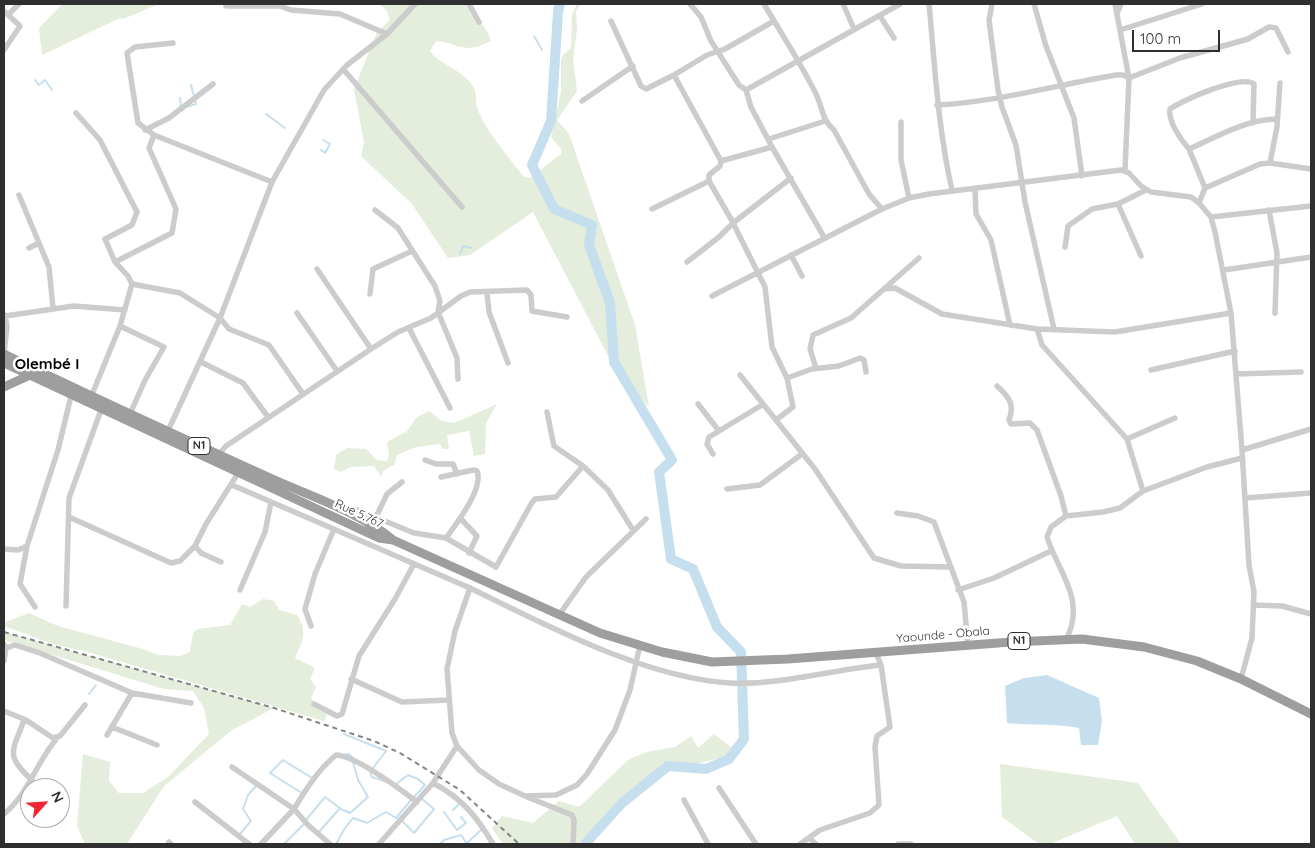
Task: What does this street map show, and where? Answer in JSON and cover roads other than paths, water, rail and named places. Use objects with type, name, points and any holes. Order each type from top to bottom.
[{"type":"highway","name":"N1","points":[[4,354],[167,432],[219,454],[241,469],[348,514],[381,530],[393,540]]},
{"type":"highway","name":"Rue 5.767","points":[[4,363],[101,410],[241,469],[379,538],[393,540],[600,633],[640,645],[712,662]]},
{"type":"highway","points":[[4,387],[28,376]]},
{"type":"highway","name":"Yaounde - Obala","points":[[712,662],[876,653],[1067,638],[1144,647],[1197,661],[1241,679],[1311,714]]},
{"type":"street","points":[[4,50],[19,29],[18,22],[6,13],[19,4]]},
{"type":"street","points":[[167,432],[220,318],[272,182],[324,90],[343,69],[387,34],[415,4]]},
{"type":"street","points":[[469,4],[479,22]]},
{"type":"street","points":[[690,4],[701,17],[711,41],[739,85],[746,90],[751,107],[772,147],[824,237]]},
{"type":"street","points":[[764,4],[817,95],[825,121],[834,130],[869,194],[882,209]]},
{"type":"street","points":[[843,4],[854,29]]},
{"type":"street","points":[[746,90],[900,4]]},
{"type":"street","points":[[930,4],[937,105],[952,190]]},
{"type":"street","points":[[992,4],[989,20],[1000,99],[1016,145],[1025,202],[1054,329]]},
{"type":"street","points":[[1034,4],[1046,46],[1063,84],[1076,126],[1082,176]]},
{"type":"street","points":[[1114,4],[1129,78],[1125,170],[1146,190],[1186,196],[1199,202],[1210,217],[1224,270],[1234,351],[1254,605],[1252,638],[1241,679]]},
{"type":"street","points":[[1117,14],[1121,4]]},
{"type":"street","points":[[1120,30],[1202,4]]},
{"type":"street","points":[[226,6],[280,6],[291,10],[340,14],[387,34]]},
{"type":"street","points":[[880,16],[894,38]]},
{"type":"street","points":[[611,22],[641,86],[646,89],[707,55],[719,52],[774,21]]},
{"type":"street","points":[[937,105],[1000,99],[1063,84],[1116,75],[1123,75],[1129,78],[1180,58],[1248,39],[1269,26],[1276,28],[1288,52]]},
{"type":"street","points":[[173,43],[135,48],[126,55],[136,119],[145,130],[154,135],[272,182]]},
{"type":"street","points":[[582,101],[633,66]]},
{"type":"street","points":[[343,69],[462,207]]},
{"type":"street","points":[[674,75],[719,160],[720,166],[709,175],[709,181],[733,223],[767,293],[772,347],[787,378],[794,407],[776,420]]},
{"type":"street","points":[[1205,188],[1189,149],[1169,116],[1170,109],[1222,86],[1246,80],[1254,84],[1253,123]]},
{"type":"street","points":[[1270,163],[1280,83]]},
{"type":"street","points":[[145,130],[169,118],[213,84]]},
{"type":"street","points":[[76,113],[100,140],[137,212],[132,225],[106,239],[115,262],[128,276],[132,284],[120,326],[91,396]]},
{"type":"street","points":[[1189,149],[1253,123],[1275,120]]},
{"type":"street","points":[[769,139],[825,121]]},
{"type":"street","points":[[901,122],[901,160],[909,198]]},
{"type":"street","points":[[115,262],[172,233],[176,209],[149,148],[154,135]]},
{"type":"street","points":[[719,160],[772,147]]},
{"type":"street","points":[[1199,202],[1205,188],[1250,168],[1270,163],[1311,169]]},
{"type":"street","points":[[712,296],[824,237],[909,198],[952,190],[975,190],[1023,182],[1125,170]]},
{"type":"street","points":[[687,262],[791,178]]},
{"type":"street","points":[[652,209],[709,181]]},
{"type":"street","points":[[975,190],[976,214],[991,240],[1010,325]]},
{"type":"street","points":[[1065,247],[1066,230],[1070,224],[1092,209],[1118,204],[1146,190]]},
{"type":"street","points":[[19,194],[49,268],[53,308]]},
{"type":"street","points":[[1118,204],[1141,256]]},
{"type":"street","points":[[1210,217],[1311,206]]},
{"type":"street","points":[[375,210],[398,228],[435,286],[440,301],[438,312],[457,358],[458,378]]},
{"type":"street","points":[[1269,210],[1277,253],[1275,313]]},
{"type":"street","points":[[29,248],[39,243]]},
{"type":"street","points":[[370,294],[373,269],[412,251]]},
{"type":"street","points":[[791,255],[802,276]]},
{"type":"street","points":[[1224,270],[1311,257]]},
{"type":"street","points":[[816,368],[810,349],[814,335],[847,321],[919,258]]},
{"type":"street","points":[[317,269],[370,349]]},
{"type":"street","points":[[132,284],[180,293],[220,318],[229,329],[271,347],[303,394]]},
{"type":"street","points":[[885,289],[895,288],[942,314],[1037,329],[1090,333],[1115,332],[1230,313]]},
{"type":"street","points":[[219,454],[226,446],[370,349],[438,312],[465,294],[527,290],[532,295],[532,311],[568,317]]},
{"type":"street","points":[[487,293],[489,312],[495,322],[508,363]]},
{"type":"street","points":[[4,354],[7,327],[5,314],[74,306],[125,310]]},
{"type":"street","points":[[297,313],[337,371]]},
{"type":"street","points":[[120,326],[164,347],[145,380],[130,414]]},
{"type":"street","points":[[409,328],[450,408]]},
{"type":"street","points":[[1037,329],[1042,345],[1127,440],[1143,491]]},
{"type":"street","points":[[1151,370],[1234,351]]},
{"type":"street","points":[[787,378],[816,368],[839,366],[860,358],[864,360],[866,372]]},
{"type":"street","points":[[201,362],[242,383],[268,417]]},
{"type":"street","points":[[1236,374],[1301,372]]},
{"type":"street","points":[[740,375],[823,481],[874,558],[896,566],[929,568],[949,566]]},
{"type":"street","points":[[997,386],[1010,398],[1012,412],[1009,420],[1011,424],[1030,423],[1037,430],[1061,496],[1066,516]]},
{"type":"street","points":[[36,606],[20,584],[27,546],[58,450],[71,396]]},
{"type":"street","points":[[698,404],[719,431]]},
{"type":"street","points":[[713,454],[707,444],[707,440],[762,405]]},
{"type":"street","points":[[66,606],[69,498],[101,410]]},
{"type":"street","points":[[547,412],[552,443],[583,466],[608,490],[633,530]]},
{"type":"street","points":[[1127,440],[1175,418]]},
{"type":"street","points":[[1242,450],[1311,429]]},
{"type":"street","points":[[727,489],[760,485],[802,454]]},
{"type":"street","points":[[1067,638],[1073,625],[1072,595],[1051,551],[1047,532],[1066,516],[1120,508],[1143,491],[1206,467],[1242,458]]},
{"type":"street","points":[[426,460],[436,464],[453,464],[457,474]]},
{"type":"street","points":[[348,514],[358,510],[414,533],[446,538],[492,567],[498,566],[535,499],[556,497],[583,466]]},
{"type":"street","points":[[69,517],[171,563],[180,560],[194,546],[241,469]]},
{"type":"street","points":[[441,477],[475,470],[479,476],[472,499],[446,538]]},
{"type":"street","points":[[376,517],[387,494],[402,482]]},
{"type":"street","points":[[232,485],[470,588],[577,639],[636,661],[706,680],[731,683],[790,679],[849,668],[881,665]]},
{"type":"street","points":[[1245,498],[1311,493]]},
{"type":"street","points":[[240,590],[265,532],[271,502]]},
{"type":"street","points":[[897,513],[918,516],[934,522],[964,602],[968,646]]},
{"type":"street","points":[[460,518],[477,536],[468,552]]},
{"type":"street","points":[[558,615],[586,577],[646,519]]},
{"type":"street","points":[[310,626],[305,609],[315,574],[334,529]]},
{"type":"street","points":[[4,550],[18,550],[27,546]]},
{"type":"street","points":[[194,546],[201,553],[221,562]]},
{"type":"street","points":[[958,590],[994,578],[1051,551]]},
{"type":"street","points":[[314,704],[340,716],[359,656],[391,606],[414,564]]},
{"type":"street","points":[[470,588],[448,658],[446,681],[452,733],[456,746],[489,778],[536,802],[572,815],[574,820],[573,844]]},
{"type":"street","points":[[1254,605],[1282,606],[1311,614]]},
{"type":"street","points":[[4,661],[5,646],[15,645],[40,653],[132,693],[191,703]]},
{"type":"street","points":[[525,796],[556,794],[577,785],[587,774],[615,730],[630,690],[640,645]]},
{"type":"street","points":[[800,844],[820,830],[870,813],[879,805],[875,747],[877,736],[890,727],[881,665],[876,653]]},
{"type":"street","points":[[351,679],[402,702],[448,700]]},
{"type":"street","points":[[107,735],[132,693]]},
{"type":"street","points":[[33,778],[44,754],[85,705]]},
{"type":"street","points":[[4,711],[24,720],[53,738],[60,736]]},
{"type":"street","points":[[24,720],[14,748],[13,759],[16,766],[30,778]]},
{"type":"street","points":[[112,727],[157,746]]},
{"type":"street","points":[[379,844],[433,783],[456,746]]},
{"type":"street","points":[[261,844],[294,809],[315,776],[336,755],[346,755],[395,783],[417,802]]},
{"type":"street","points":[[232,768],[294,809],[308,825],[330,844]]},
{"type":"street","points":[[433,783],[452,794],[471,810],[493,844]]},
{"type":"street","points":[[719,788],[756,844]]},
{"type":"street","points":[[4,814],[20,799]]},
{"type":"street","points":[[684,800],[708,844]]},
{"type":"street","points":[[194,802],[248,844]]},
{"type":"street","points":[[809,838],[816,844]]},
{"type":"street","points":[[898,844],[911,844]]},
{"type":"water","points":[[1047,675],[1099,698],[1102,721],[1098,745],[1081,745],[1079,728],[1007,723],[1005,686],[1024,678]]},
{"type":"waterway","points":[[560,4],[551,121],[532,165],[554,209],[592,225],[589,245],[610,303],[614,362],[672,460],[659,472],[671,559],[693,569],[717,627],[741,652],[744,739],[729,759],[706,769],[668,766],[622,803],[585,844]]},
{"type":"waterway","points":[[534,36],[542,50]]},
{"type":"waterway","points":[[35,80],[39,85],[45,80],[52,90]]},
{"type":"waterway","points":[[186,107],[196,104],[191,85]]},
{"type":"waterway","points":[[180,98],[181,108]]},
{"type":"waterway","points":[[266,114],[285,128]]},
{"type":"waterway","points":[[321,150],[325,153],[330,144],[323,140]]},
{"type":"waterway","points":[[460,254],[463,246],[472,248]]},
{"type":"waterway","points":[[89,694],[96,685]]},
{"type":"waterway","points":[[344,734],[386,751],[370,772],[372,777],[384,781]]},
{"type":"waterway","points":[[343,755],[349,754],[352,757]]},
{"type":"waterway","points":[[302,793],[270,773],[283,760],[312,778]]},
{"type":"waterway","points":[[306,820],[325,797],[350,813],[368,797],[358,780],[353,762]]},
{"type":"waterway","points":[[395,785],[408,775],[418,779],[425,785],[414,797]]},
{"type":"waterway","points":[[240,834],[251,821],[243,809],[248,795],[257,785]]},
{"type":"waterway","points":[[402,821],[414,833],[434,809],[422,799]]},
{"type":"waterway","points":[[336,844],[353,818],[367,823],[386,812],[396,818],[411,800]]},
{"type":"waterway","points":[[453,810],[460,803]]},
{"type":"waterway","points":[[318,833],[340,808]]},
{"type":"waterway","points":[[444,812],[457,830],[466,823],[461,817]]},
{"type":"waterway","points":[[284,844],[305,823]]},
{"type":"waterway","points":[[466,844],[483,828]]},
{"type":"waterway","points":[[440,844],[444,840],[461,835],[467,844]]},
{"type":"railway","points":[[4,632],[274,708],[374,741],[400,753],[460,790],[519,844]]},
{"type":"district","name":"Olembé I","points":[[47,364]]}]
